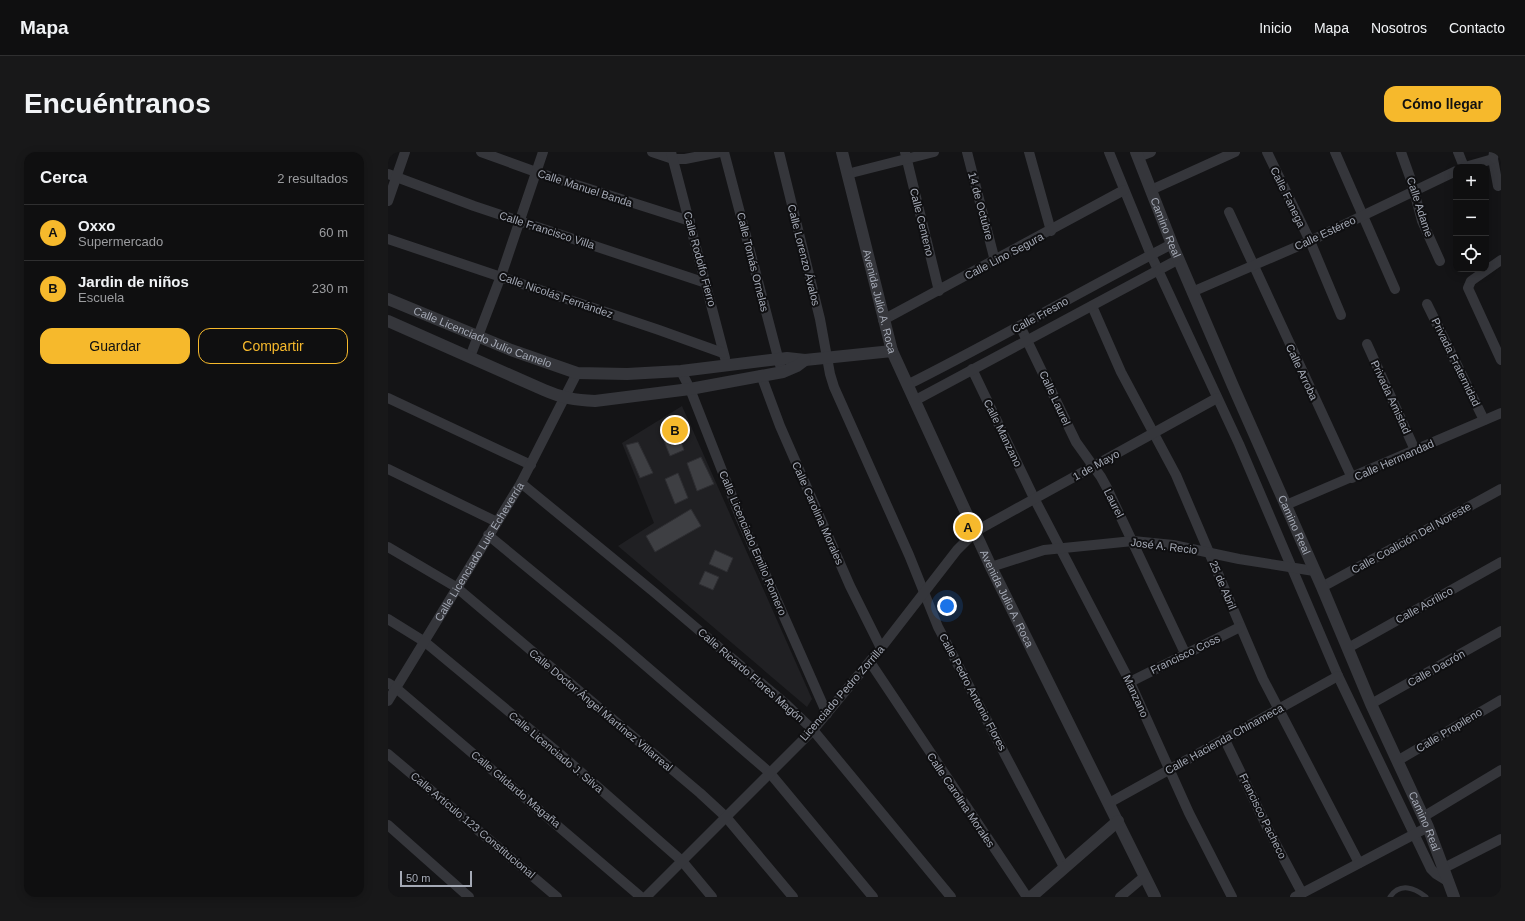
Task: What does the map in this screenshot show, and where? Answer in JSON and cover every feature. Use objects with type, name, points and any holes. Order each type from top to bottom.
[{"type":"street","points":[[388,202],[392,176],[405,152]]},
{"type":"street","name":"Calle Manuel Banda","points":[[481,152],[536,172],[690,221]]},
{"type":"street","points":[[470,357],[501,276],[518,220],[542,152]]},
{"type":"street","points":[[652,152],[685,159],[720,152]]},
{"type":"street","name":"Calle Tomás Ornelas","points":[[724,152],[778,359],[783,372]]},
{"type":"street","name":"Calle Lorenzo Ávalos","points":[[779,152],[820,318],[828,358]]},
{"type":"street","name":"Avenida Julio A. Roca","points":[[842,152],[892,351],[914,401],[976,531],[991,567],[1155,897]]},
{"type":"street","points":[[847,174],[906,156],[934,152]]},
{"type":"street","name":"14 de Octubre","points":[[967,152],[995,261]]},
{"type":"street","points":[[1029,152],[1051,231]]},
{"type":"street","name":"Camino Real","points":[[1109,152],[1151,255],[1255,480],[1338,676],[1416,833],[1431,869],[1441,878],[1449,882]]},
{"type":"street","points":[[1137,154],[1151,152]]},
{"type":"street","points":[[1151,190],[1235,152]]},
{"type":"street","name":"Calle Fanega","points":[[1267,152],[1310,241],[1340,315]]},
{"type":"street","points":[[1335,152],[1362,216],[1396,289]]},
{"type":"street","name":"Calle Adame","points":[[1401,152],[1415,191],[1422,221],[1440,261]]},
{"type":"street","points":[[1458,152],[1464,164]]},
{"type":"street","name":"Camino Real","points":[[1137,154],[1192,292],[1322,587],[1371,704],[1425,822],[1454,897]]},
{"type":"street","points":[[1472,164],[1493,155],[1498,186]]},
{"type":"street","name":"Calle Rodolfo Fierro","points":[[672,156],[706,282],[726,366]]},
{"type":"street","name":"Calle Centeno","points":[[906,156],[939,291]]},
{"type":"street","name":"Calle Estéreo","points":[[1192,292],[1310,241],[1453,172]]},
{"type":"street","name":"Calle Francisco Villa","points":[[392,176],[518,220],[706,282]]},
{"type":"street","name":"Calle Lino Segura","points":[[883,320],[1051,231],[1124,190]]},
{"type":"street","name":"Calle Arroba","points":[[1229,212],[1352,478]]},
{"type":"street","name":"Calle Nicolás Fernández","points":[[388,239],[659,330],[723,354]]},
{"type":"street","name":"Calle Fresno","points":[[907,385],[968,355],[1172,244]]},
{"type":"street","name":"Calle Fresno","points":[[914,401],[1179,259]]},
{"type":"street","points":[[1501,260],[1471,281],[1468,286],[1469,292],[1498,348],[1501,360]]},
{"type":"street","name":"Calle Licenciado Julio Camelo","points":[[388,299],[536,359],[578,373]]},
{"type":"street","name":"Privada Fraternidad","points":[[1427,304],[1484,420]]},
{"type":"street","name":"25 de Abril","points":[[1092,306],[1121,372],[1176,474],[1263,679],[1359,863]]},
{"type":"street","name":"Calle Licenciado Julio Camelo","points":[[388,321],[566,399]]},
{"type":"street","name":"Calle Laurel","points":[[1020,326],[1076,442],[1094,467]]},
{"type":"street","name":"Privada Amistad","points":[[1367,344],[1415,450]]},
{"type":"street","points":[[578,373],[626,374],[681,371],[778,359],[805,360],[892,351]]},
{"type":"street","name":"Calle Pedro Antonio Flores","points":[[828,358],[830,374],[834,387],[909,555],[938,627],[1064,867]]},
{"type":"street","points":[[566,399],[595,401],[690,389],[783,372],[797,366],[805,360]]},
{"type":"street","name":"Calle Manzano","points":[[972,369],[1034,498]]},
{"type":"street","name":"Calle Licenciado Emilio Romero","points":[[681,371],[690,389],[741,518],[827,714]]},
{"type":"street","name":"Calle Licenciado Luis Echeverría","points":[[388,701],[392,686],[425,642],[456,587],[521,483],[566,399],[578,373]]},
{"type":"street","name":"Calle Carolina Morales","points":[[761,376],[780,426],[850,586],[881,648]]},
{"type":"street","points":[[388,398],[531,464]]},
{"type":"street","name":"1 de Mayo","points":[[976,531],[1034,498],[1094,467],[1216,398]]},
{"type":"street","name":"Calle Hermandad","points":[[1286,505],[1501,413]]},
{"type":"street","name":"Laurel","points":[[1094,467],[1101,477],[1133,541],[1185,653]]},
{"type":"street","points":[[388,469],[497,522]]},
{"type":"street","name":"Calle Ricardo Flores Magón","points":[[521,483],[685,618],[787,705],[813,730],[950,897]]},
{"type":"street","name":"Calle Coalición Del Noreste","points":[[1322,587],[1501,489]]},
{"type":"street","name":"Manzano","points":[[1034,498],[1130,682],[1232,897]]},
{"type":"street","name":"Licenciado Pedro Zorrilla","points":[[646,897],[769,772],[813,730],[870,662],[957,550],[976,531]]},
{"type":"street","points":[[488,535],[617,641],[769,772],[873,897]]},
{"type":"street","name":"José A. Recio","points":[[991,567],[1030,554],[1060,548],[1133,541],[1173,545],[1209,553],[1314,571]]},
{"type":"street","name":"Calle Doctor Ángel Martínez Villarreal","points":[[388,547],[456,587],[726,817],[793,897]]},
{"type":"street","name":"Calle Acrílico","points":[[1348,648],[1501,562]]},
{"type":"street","name":"Calle Licenciado J. Silva","points":[[388,620],[425,642],[566,759],[682,861],[712,897]]},
{"type":"street","name":"Francisco Coss","points":[[1130,682],[1185,653],[1240,627]]},
{"type":"street","name":"Calle Dacrón","points":[[1371,704],[1501,631]]},
{"type":"street","name":"Calle Carolina Morales","points":[[870,662],[1027,897]]},
{"type":"street","name":"Calle Hacienda Chinameca","points":[[1109,803],[1338,676]]},
{"type":"street","name":"Calle Gildardo Magaña","points":[[392,686],[641,897]]},
{"type":"street","name":"Calle Propileno","points":[[1397,761],[1501,700]]},
{"type":"street","name":"Francisco Pacheco","points":[[1224,738],[1298,895]]},
{"type":"street","name":"Calle Artículo 123 Constitucional","points":[[388,754],[558,897]]},
{"type":"street","points":[[1298,895],[1416,833],[1425,822],[1501,770]]},
{"type":"street","points":[[1031,897],[1118,821]]},
{"type":"street","points":[[388,825],[469,897]]},
{"type":"street","points":[[1444,868],[1501,839]]},
{"type":"street","points":[[1120,897],[1145,876]]},
{"type":"lane","points":[[1390,897],[1397,890],[1404,887],[1411,888],[1426,897]]},
{"type":"shaded area","points":[[682,406],[812,699],[807,707],[618,546],[654,523],[622,443]]},
{"type":"building","points":[[675,425],[684,450],[670,456],[660,431]]},
{"type":"building","points":[[638,442],[653,473],[640,478],[626,445]]},
{"type":"building","points":[[701,457],[714,484],[697,491],[687,463]]},
{"type":"building","points":[[678,473],[688,498],[675,504],[665,479]]},
{"type":"building","points":[[691,509],[701,526],[655,552],[646,536]]},
{"type":"building","points":[[715,550],[733,558],[727,572],[709,564]]},
{"type":"building","points":[[705,571],[719,577],[713,590],[699,584]]},
{"type":"place","name":"Jardin de niños","points":[[675,430]]},
{"type":"place","name":"Oxxo","points":[[968,527]]}]
